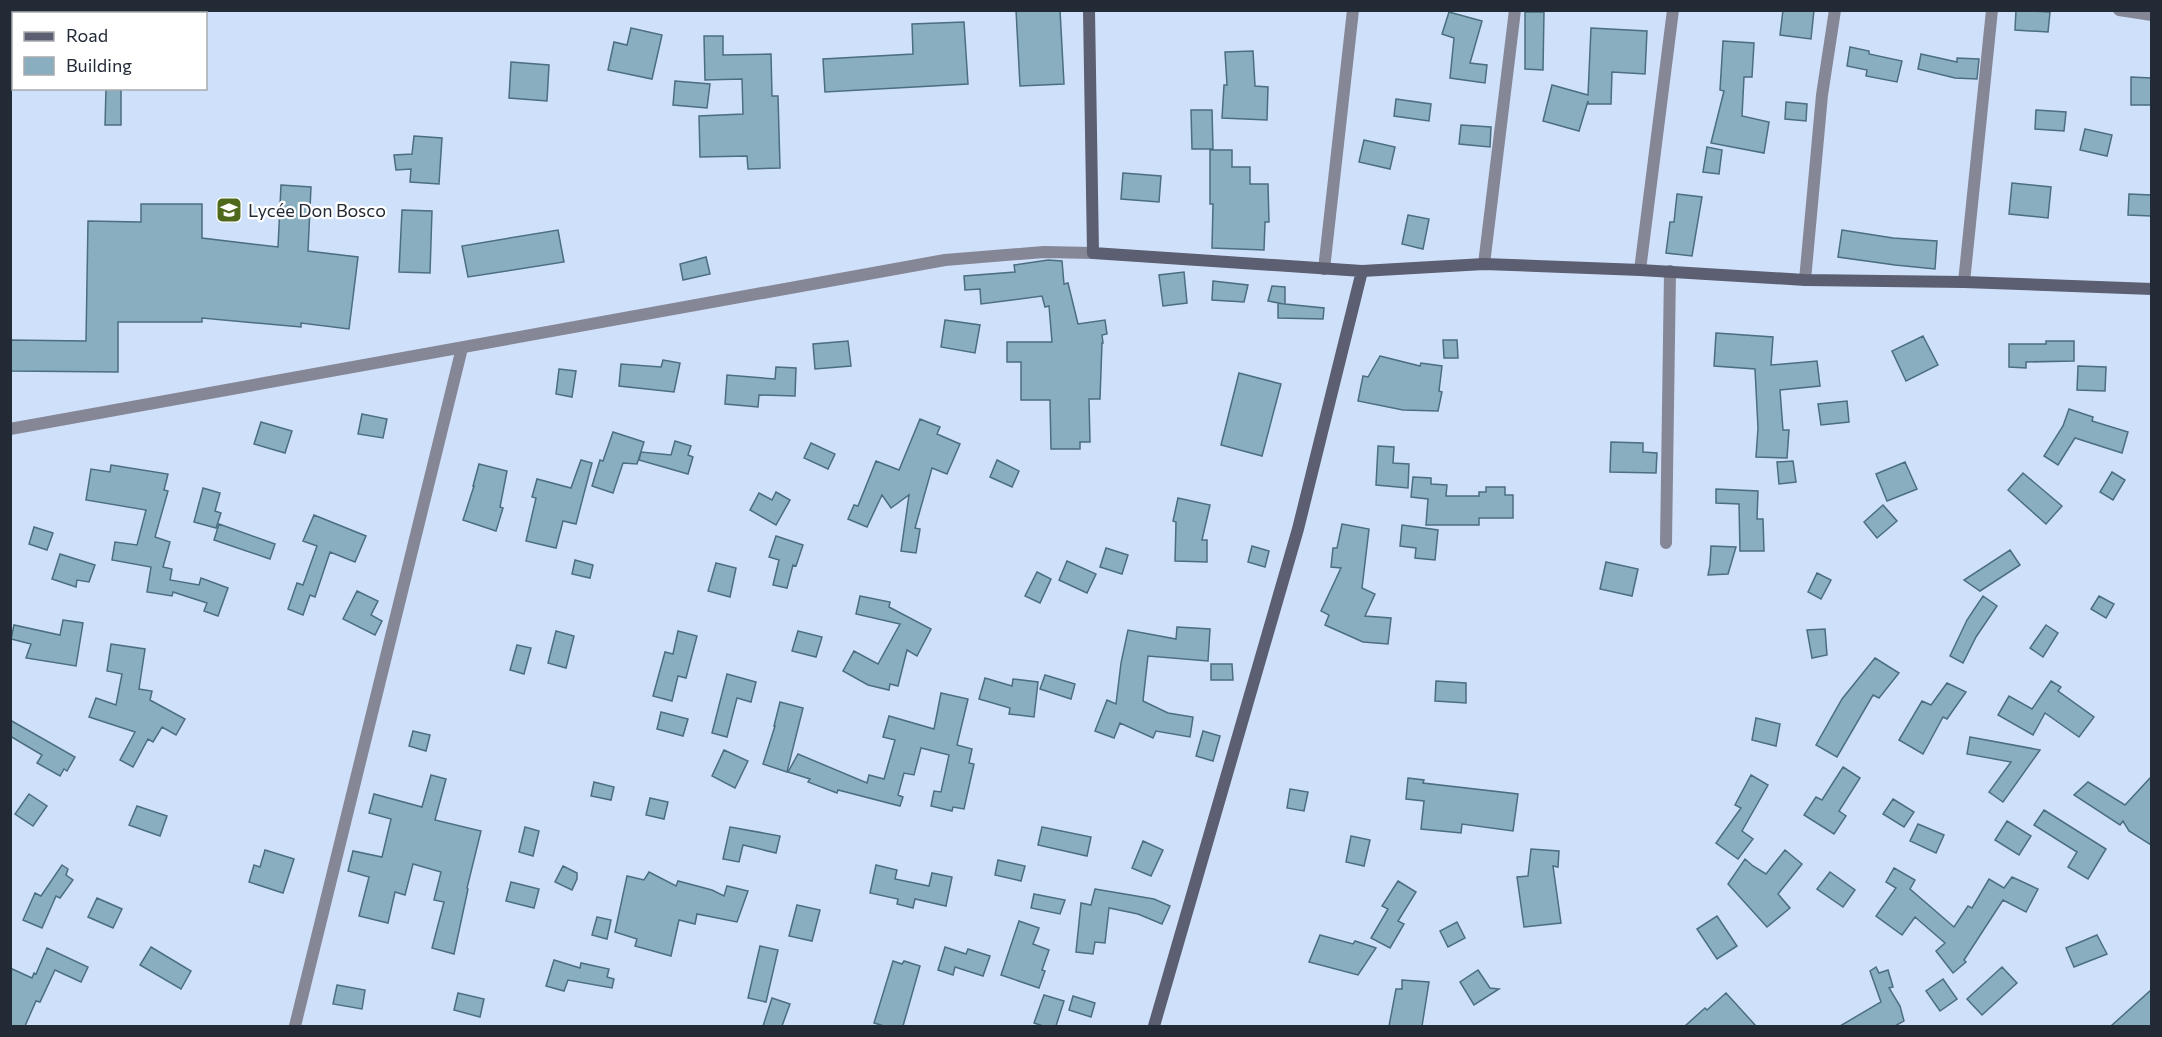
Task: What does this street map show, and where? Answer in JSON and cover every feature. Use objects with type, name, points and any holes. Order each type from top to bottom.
[{"type":"street","points":[[1089,10],[1093,253]]},
{"type":"street","points":[[1324,269],[1353,10]]},
{"type":"street","points":[[1484,264],[1515,10]]},
{"type":"street","points":[[1640,270],[1673,10]]},
{"type":"street","points":[[1805,280],[1822,95],[1835,10]]},
{"type":"street","points":[[1964,282],[1992,10]]},
{"type":"street","points":[[2119,10],[2151,15]]},
{"type":"street","points":[[10,429],[945,260],[1044,252],[1093,253],[1362,271],[1484,264],[1670,271],[1805,280],[1964,282],[2151,289]]},
{"type":"street","points":[[1154,1026],[1298,529],[1362,271]]},
{"type":"street","points":[[1665,543],[1670,271]]},
{"type":"street","points":[[295,1026],[462,348]]},
{"type":"building","points":[[1016,10],[1060,10],[1064,84],[1020,86]]},
{"type":"building","points":[[1783,10],[1814,10],[1811,39],[1780,35]]},
{"type":"building","points":[[2016,10],[2050,12],[2048,32],[2015,30]]},
{"type":"building","points":[[1449,12],[1482,21],[1470,63],[1487,65],[1485,83],[1450,78],[1454,38],[1442,34]]},
{"type":"building","points":[[1525,12],[1544,12],[1543,70],[1525,69]]},
{"type":"building","points":[[964,22],[968,84],[825,92],[823,59],[913,54],[912,24]]},
{"type":"building","points":[[631,28],[662,35],[652,79],[608,70],[614,42],[627,45]]},
{"type":"building","points":[[1591,28],[1647,31],[1645,74],[1612,72],[1611,104],[1588,104],[1588,101],[1579,131],[1543,121],[1552,85],[1588,95]]},
{"type":"building","points":[[704,36],[723,36],[723,55],[771,54],[772,96],[778,96],[780,168],[748,169],[747,156],[700,157],[699,116],[743,114],[742,79],[705,80]]},
{"type":"building","points":[[1723,41],[1754,43],[1752,77],[1744,77],[1742,116],[1769,122],[1764,153],[1711,143],[1724,91],[1720,90]]},
{"type":"building","points":[[1850,47],[1869,51],[1869,54],[1902,61],[1897,82],[1866,76],[1867,70],[1847,66]]},
{"type":"building","points":[[1253,51],[1255,86],[1268,87],[1267,120],[1222,118],[1224,85],[1227,85],[1225,52]]},
{"type":"building","points":[[1921,54],[1957,62],[1957,58],[1979,59],[1977,79],[1955,78],[1918,69]]},
{"type":"building","points":[[511,62],[549,65],[547,101],[509,98]]},
{"type":"building","points":[[2131,77],[2151,78],[2151,105],[2131,105]]},
{"type":"building","points":[[675,81],[710,84],[707,108],[673,105]]},
{"type":"building","points":[[106,90],[121,90],[121,125],[105,125]]},
{"type":"building","points":[[1396,99],[1431,104],[1429,121],[1394,116]]},
{"type":"building","points":[[1786,102],[1807,104],[1806,121],[1785,119]]},
{"type":"building","points":[[1191,110],[1212,110],[1213,149],[1192,149]]},
{"type":"building","points":[[2036,110],[2066,112],[2064,131],[2035,129]]},
{"type":"building","points":[[1461,125],[1491,127],[1490,147],[1459,144]]},
{"type":"building","points":[[2085,129],[2112,135],[2107,156],[2080,150]]},
{"type":"building","points":[[414,136],[442,138],[439,184],[410,182],[411,169],[396,170],[394,155],[412,154]]},
{"type":"building","points":[[1364,140],[1395,147],[1390,169],[1359,162]]},
{"type":"building","points":[[1707,147],[1722,150],[1719,174],[1703,172]]},
{"type":"building","points":[[1210,150],[1232,150],[1232,167],[1250,167],[1250,184],[1268,184],[1269,222],[1265,222],[1264,250],[1212,248],[1213,204],[1210,204]]},
{"type":"building","points":[[1123,173],[1161,176],[1159,202],[1121,199]]},
{"type":"building","points":[[2012,183],[2051,187],[2048,218],[2009,214]]},
{"type":"building","points":[[281,185],[311,187],[308,251],[358,257],[349,329],[301,323],[301,327],[202,318],[202,322],[118,322],[118,372],[10,371],[10,340],[86,341],[88,221],[141,222],[141,204],[202,204],[202,238],[278,247]]},
{"type":"building","points":[[1677,194],[1702,197],[1692,256],[1666,253],[1670,222],[1674,222]]},
{"type":"building","points":[[2129,194],[2151,195],[2151,216],[2128,215]]},
{"type":"building","points":[[402,210],[432,211],[430,273],[399,272]]},
{"type":"building","points":[[1408,215],[1429,219],[1423,249],[1402,244]]},
{"type":"building","points":[[558,230],[564,262],[468,277],[462,246]]},
{"type":"building","points":[[1842,230],[1893,238],[1937,241],[1935,269],[1838,257]]},
{"type":"building","points":[[706,257],[710,274],[683,280],[680,264]]},
{"type":"building","points":[[1048,260],[1062,261],[1064,284],[1068,283],[1078,324],[1105,320],[1107,334],[1102,335],[1100,399],[1089,399],[1090,442],[1080,442],[1080,449],[1051,449],[1050,400],[1021,400],[1021,362],[1007,362],[1007,342],[1052,342],[1049,306],[1045,307],[1042,296],[981,304],[980,289],[965,290],[964,276],[1015,272],[1014,265]]},
{"type":"building","points":[[1184,272],[1187,303],[1163,306],[1159,275]]},
{"type":"building","points":[[1213,281],[1248,285],[1244,302],[1212,300]]},
{"type":"building","points":[[1272,286],[1285,287],[1285,304],[1324,308],[1323,319],[1278,318],[1278,303],[1284,304],[1268,301]]},
{"type":"building","points":[[945,320],[980,325],[975,353],[941,347]]},
{"type":"building","points":[[1716,333],[1773,337],[1771,365],[1817,361],[1820,386],[1780,390],[1783,430],[1789,430],[1787,458],[1756,457],[1758,428],[1755,369],[1714,366]]},
{"type":"building","points":[[1923,336],[1938,365],[1906,381],[1892,351]]},
{"type":"building","points":[[1443,340],[1457,340],[1458,358],[1444,358]]},
{"type":"building","points":[[848,341],[851,366],[815,369],[813,344]]},
{"type":"building","points":[[2046,341],[2074,341],[2074,361],[2026,362],[2026,368],[2009,367],[2009,344],[2046,344]]},
{"type":"building","points":[[1380,356],[1420,366],[1421,363],[1442,366],[1439,391],[1442,392],[1438,411],[1403,410],[1358,401],[1363,376],[1368,377]]},
{"type":"building","points":[[663,360],[680,363],[674,392],[619,386],[621,364],[661,367]]},
{"type":"building","points":[[2078,366],[2106,367],[2105,391],[2077,390]]},
{"type":"building","points":[[776,367],[796,368],[795,396],[759,395],[758,407],[725,404],[727,375],[775,379]]},
{"type":"building","points":[[559,369],[576,371],[572,397],[556,394]]},
{"type":"building","points":[[1239,373],[1281,384],[1262,456],[1221,445]]},
{"type":"building","points":[[1847,401],[1849,422],[1821,425],[1818,404]]},
{"type":"building","points":[[2069,409],[2093,417],[2092,421],[2128,432],[2122,453],[2075,438],[2058,465],[2044,456],[2063,426]]},
{"type":"building","points":[[362,414],[387,419],[383,438],[358,434]]},
{"type":"building","points":[[920,419],[940,427],[937,434],[960,444],[947,474],[932,468],[915,528],[920,529],[916,553],[901,551],[909,495],[891,508],[882,495],[867,527],[848,519],[854,505],[858,506],[876,461],[899,470]]},
{"type":"building","points":[[261,422],[292,431],[285,453],[254,444]]},
{"type":"building","points":[[613,432],[644,442],[637,464],[623,463],[613,493],[592,486],[600,460],[603,461]]},
{"type":"building","points":[[675,441],[691,446],[688,455],[693,457],[688,474],[639,460],[641,452],[671,455]]},
{"type":"building","points":[[1611,442],[1643,443],[1643,452],[1657,453],[1656,473],[1610,472]]},
{"type":"building","points":[[811,443],[835,454],[828,469],[804,458]]},
{"type":"building","points":[[1378,446],[1394,447],[1393,463],[1409,464],[1408,488],[1376,485]]},
{"type":"building","points":[[581,460],[592,463],[576,524],[563,521],[556,548],[526,541],[536,498],[532,497],[537,479],[571,488]]},
{"type":"building","points":[[997,460],[1019,471],[1012,487],[990,477]]},
{"type":"building","points":[[1793,461],[1796,482],[1779,484],[1777,462]]},
{"type":"building","points":[[1905,462],[1917,489],[1887,501],[1876,474]]},
{"type":"building","points":[[479,464],[507,471],[500,507],[503,508],[496,531],[463,520]]},
{"type":"building","points":[[111,465],[168,474],[164,490],[168,491],[155,537],[170,542],[163,567],[172,569],[170,580],[199,585],[201,578],[228,588],[218,616],[204,611],[207,603],[173,592],[172,596],[147,592],[151,567],[112,560],[115,542],[137,545],[146,510],[86,500],[91,469],[110,472]]},
{"type":"building","points":[[2112,472],[2125,480],[2113,500],[2100,492]]},
{"type":"building","points":[[2023,473],[2062,506],[2046,524],[2008,490]]},
{"type":"building","points":[[1413,477],[1431,478],[1431,484],[1447,485],[1446,496],[1479,496],[1479,492],[1486,492],[1486,487],[1505,487],[1505,495],[1513,495],[1513,518],[1479,518],[1479,525],[1426,525],[1428,499],[1411,497]]},
{"type":"building","points":[[203,488],[220,493],[215,511],[221,513],[216,528],[194,522]]},
{"type":"building","points":[[1716,489],[1758,491],[1757,519],[1763,519],[1764,551],[1740,551],[1739,504],[1716,503]]},
{"type":"building","points":[[776,492],[790,500],[776,525],[750,510],[759,493],[772,500]]},
{"type":"building","points":[[1178,498],[1210,505],[1202,540],[1207,540],[1207,562],[1175,561],[1176,522],[1173,521]]},
{"type":"building","points":[[1883,505],[1897,521],[1877,538],[1864,522]]},
{"type":"building","points":[[314,515],[366,536],[355,562],[330,552],[315,597],[310,595],[303,615],[288,609],[297,583],[303,585],[317,546],[303,541]]},
{"type":"building","points":[[219,524],[275,544],[270,559],[214,540]]},
{"type":"building","points":[[1342,524],[1369,529],[1362,588],[1375,594],[1365,616],[1391,618],[1388,644],[1363,642],[1325,625],[1329,615],[1321,611],[1341,568],[1331,567],[1333,548],[1337,548]]},
{"type":"building","points":[[1402,525],[1438,530],[1435,560],[1415,558],[1416,548],[1400,546]]},
{"type":"building","points":[[34,527],[53,533],[47,550],[29,544]]},
{"type":"building","points":[[776,536],[803,545],[796,566],[793,565],[787,588],[773,585],[779,560],[769,557]]},
{"type":"building","points":[[1252,546],[1269,551],[1265,567],[1248,562]]},
{"type":"building","points":[[1711,546],[1736,547],[1728,574],[1708,575]]},
{"type":"building","points":[[1106,548],[1128,555],[1122,574],[1100,567]]},
{"type":"building","points":[[2010,550],[2020,565],[1980,591],[1964,580]]},
{"type":"building","points":[[60,554],[95,565],[89,582],[77,580],[76,587],[52,579]]},
{"type":"building","points":[[575,560],[593,565],[590,578],[572,574]]},
{"type":"building","points":[[1067,561],[1096,574],[1087,593],[1059,580]]},
{"type":"building","points":[[1606,562],[1638,569],[1632,596],[1600,589]]},
{"type":"building","points":[[716,563],[736,568],[730,597],[708,591]]},
{"type":"building","points":[[1037,572],[1051,579],[1040,603],[1025,596]]},
{"type":"building","points":[[1817,573],[1831,580],[1821,599],[1808,592]]},
{"type":"building","points":[[357,591],[378,601],[371,615],[382,621],[375,635],[343,619]]},
{"type":"building","points":[[860,596],[890,602],[889,607],[931,629],[917,656],[907,650],[898,686],[890,684],[889,690],[868,685],[843,671],[854,651],[878,664],[900,624],[856,614]]},
{"type":"building","points":[[1983,596],[1997,606],[1976,637],[1963,663],[1950,656],[1967,620]]},
{"type":"building","points":[[2099,596],[2114,604],[2106,618],[2091,609]]},
{"type":"building","points":[[63,620],[83,623],[76,666],[26,658],[31,644],[11,639],[14,625],[60,635]]},
{"type":"building","points":[[2046,625],[2058,633],[2043,657],[2030,648]]},
{"type":"building","points":[[1177,627],[1210,629],[1208,661],[1148,656],[1143,701],[1168,713],[1193,717],[1190,737],[1156,731],[1153,738],[1120,723],[1114,738],[1095,731],[1107,700],[1116,704],[1128,630],[1176,639]]},
{"type":"building","points":[[1825,629],[1827,655],[1812,658],[1807,630]]},
{"type":"building","points":[[556,631],[574,636],[566,668],[548,663]]},
{"type":"building","points":[[678,631],[697,636],[686,678],[678,676],[672,701],[653,696],[665,652],[673,654]]},
{"type":"building","points":[[798,631],[822,637],[816,657],[792,651]]},
{"type":"building","points":[[111,644],[145,649],[139,689],[152,691],[150,700],[185,719],[176,735],[162,727],[153,742],[148,739],[133,767],[120,760],[135,732],[89,717],[96,698],[116,705],[122,674],[107,671]]},
{"type":"building","points":[[517,645],[531,648],[524,674],[510,670]]},
{"type":"building","points":[[1875,658],[1899,673],[1879,698],[1873,695],[1837,757],[1816,745],[1842,699]]},
{"type":"building","points":[[1211,664],[1232,664],[1233,680],[1211,680]]},
{"type":"building","points":[[727,674],[756,682],[751,702],[737,698],[727,737],[712,733]]},
{"type":"building","points":[[1045,675],[1075,684],[1071,699],[1040,689]]},
{"type":"building","points":[[985,678],[1012,686],[1013,679],[1038,682],[1034,717],[1009,714],[1010,708],[979,699]]},
{"type":"building","points":[[1436,681],[1466,683],[1466,703],[1435,701]]},
{"type":"building","points":[[2051,681],[2061,687],[2058,691],[2094,717],[2079,737],[2045,713],[2033,735],[1998,715],[2009,696],[2032,709]]},
{"type":"building","points":[[1947,683],[1966,692],[1947,719],[1943,717],[1923,754],[1899,740],[1922,701],[1931,705]]},
{"type":"building","points":[[941,693],[968,699],[957,745],[972,749],[969,763],[974,764],[964,809],[953,807],[952,811],[931,806],[934,791],[941,792],[949,755],[921,748],[914,775],[904,773],[898,795],[903,797],[900,806],[838,790],[837,793],[808,782],[810,779],[788,772],[798,754],[867,783],[869,775],[884,779],[895,740],[883,737],[889,716],[934,729]]},
{"type":"building","points":[[780,702],[803,708],[787,772],[763,764]]},
{"type":"building","points":[[661,712],[688,719],[683,736],[657,729]]},
{"type":"building","points":[[1756,718],[1780,724],[1776,746],[1752,740]]},
{"type":"building","points":[[10,720],[75,757],[67,771],[64,769],[60,776],[37,763],[42,755],[10,736]]},
{"type":"building","points":[[413,731],[430,735],[426,751],[409,746]]},
{"type":"building","points":[[1203,731],[1220,736],[1213,761],[1196,756]]},
{"type":"building","points":[[1970,737],[2040,750],[2003,802],[1989,792],[2011,762],[1967,754]]},
{"type":"building","points":[[724,750],[748,761],[735,788],[712,776]]},
{"type":"building","points":[[1843,767],[1860,778],[1839,811],[1846,816],[1834,834],[1804,815],[1816,797],[1822,800]]},
{"type":"building","points":[[431,775],[446,779],[435,820],[481,831],[454,954],[432,948],[444,902],[434,900],[441,872],[413,864],[405,895],[395,892],[388,923],[359,916],[369,877],[348,871],[353,851],[382,857],[391,819],[369,813],[374,794],[422,807]]},
{"type":"building","points":[[1751,775],[1768,785],[1742,831],[1753,839],[1738,859],[1716,843],[1741,808],[1735,805]]},
{"type":"building","points":[[2151,777],[2151,845],[2129,831],[2123,821],[2120,825],[2074,795],[2088,782],[2125,805]]},
{"type":"building","points":[[1408,778],[1424,780],[1423,783],[1518,794],[1513,831],[1462,824],[1461,833],[1421,829],[1424,801],[1406,799]]},
{"type":"building","points":[[594,782],[614,787],[611,800],[591,796]]},
{"type":"building","points":[[1290,789],[1308,792],[1304,811],[1287,808]]},
{"type":"building","points":[[29,794],[47,806],[33,826],[15,814]]},
{"type":"building","points":[[650,798],[668,802],[664,819],[646,815]]},
{"type":"building","points":[[1893,799],[1914,812],[1904,827],[1883,814]]},
{"type":"building","points":[[137,806],[167,816],[160,836],[129,825]]},
{"type":"building","points":[[2044,810],[2106,849],[2088,879],[2068,867],[2077,852],[2034,825]]},
{"type":"building","points":[[2007,821],[2031,836],[2019,855],[1995,840]]},
{"type":"building","points":[[1918,824],[1944,835],[1936,853],[1910,841]]},
{"type":"building","points":[[525,827],[539,831],[533,856],[519,852]]},
{"type":"building","points":[[730,827],[780,836],[776,853],[743,845],[739,862],[723,859]]},
{"type":"building","points":[[1042,827],[1091,837],[1087,856],[1038,845]]},
{"type":"building","points":[[1351,836],[1370,840],[1364,866],[1346,862]]},
{"type":"building","points":[[1143,841],[1163,850],[1151,876],[1132,868]]},
{"type":"building","points":[[1531,849],[1559,851],[1558,867],[1553,866],[1561,923],[1524,927],[1517,877],[1528,876]]},
{"type":"building","points":[[265,850],[294,859],[283,893],[249,882],[254,865],[260,867]]},
{"type":"building","points":[[1785,850],[1802,864],[1778,894],[1790,908],[1767,927],[1728,884],[1745,859],[1766,874]]},
{"type":"building","points":[[998,860],[1025,866],[1021,881],[995,875]]},
{"type":"building","points":[[62,865],[68,869],[66,875],[73,880],[60,898],[56,896],[42,928],[23,920],[35,893],[41,896]]},
{"type":"building","points":[[876,865],[897,870],[895,879],[929,886],[932,873],[952,877],[946,906],[915,899],[913,908],[897,904],[898,899],[870,893]]},
{"type":"building","points":[[563,866],[577,873],[572,890],[555,882]]},
{"type":"building","points":[[1894,868],[1915,880],[1910,889],[1954,927],[1968,906],[1972,908],[1989,879],[2004,888],[2012,877],[2038,889],[2026,912],[2003,900],[1964,960],[1966,962],[1953,973],[1936,951],[1945,943],[1915,917],[1902,935],[1876,916],[1896,888],[1886,882]]},
{"type":"building","points":[[649,872],[676,886],[678,881],[712,890],[724,896],[727,886],[748,891],[737,922],[697,914],[695,924],[679,920],[671,956],[635,946],[637,939],[615,932],[627,876],[644,880]]},
{"type":"building","points":[[1830,872],[1855,890],[1843,907],[1817,889]]},
{"type":"building","points":[[1398,881],[1416,892],[1398,921],[1404,924],[1390,948],[1371,938],[1388,909],[1382,906]]},
{"type":"building","points":[[511,882],[539,889],[534,908],[506,901]]},
{"type":"building","points":[[1095,889],[1154,899],[1170,906],[1162,924],[1138,914],[1109,908],[1105,943],[1095,942],[1093,954],[1076,952],[1081,903],[1091,905]]},
{"type":"building","points":[[1034,894],[1065,900],[1060,914],[1031,908]]},
{"type":"building","points":[[97,898],[122,909],[113,928],[88,917]]},
{"type":"building","points":[[797,905],[820,910],[812,941],[789,936]]},
{"type":"building","points":[[1717,916],[1737,946],[1717,959],[1697,929]]},
{"type":"building","points":[[597,917],[611,920],[607,939],[592,935]]},
{"type":"building","points":[[1019,921],[1039,928],[1033,944],[1049,950],[1039,988],[1001,975]]},
{"type":"building","points":[[1457,922],[1465,938],[1448,947],[1440,931]]},
{"type":"building","points":[[1320,935],[1353,944],[1355,941],[1376,948],[1358,975],[1309,962]]},
{"type":"building","points":[[2097,935],[2107,954],[2074,967],[2066,948]]},
{"type":"building","points":[[760,946],[778,950],[766,1002],[748,998]]},
{"type":"building","points":[[151,947],[191,971],[181,989],[140,965]]},
{"type":"building","points":[[945,947],[966,954],[968,949],[990,956],[983,976],[955,967],[953,975],[938,970]]},
{"type":"building","points":[[47,948],[88,967],[81,982],[55,970],[40,1002],[36,1001],[25,1026],[10,1026],[10,968],[32,978]]},
{"type":"building","points":[[554,960],[580,968],[581,963],[609,969],[607,977],[614,979],[612,988],[568,980],[564,991],[546,986]]},
{"type":"building","points":[[893,961],[902,964],[904,961],[920,966],[903,1026],[884,1026],[874,1023]]},
{"type":"building","points":[[1876,967],[1879,973],[1888,970],[1893,987],[1889,988],[1900,1006],[1904,1021],[1895,1026],[1840,1026],[1881,1002],[1870,971]]},
{"type":"building","points":[[2002,967],[2017,983],[1982,1015],[1967,999]]},
{"type":"building","points":[[1478,970],[1490,988],[1499,989],[1474,1005],[1460,982]]},
{"type":"building","points":[[1943,979],[1957,999],[1940,1011],[1926,991]]},
{"type":"building","points":[[1402,980],[1429,982],[1422,1026],[1389,1026],[1396,989],[1402,989]]},
{"type":"building","points":[[337,985],[365,990],[362,1009],[333,1004]]},
{"type":"building","points":[[2151,990],[2151,1026],[2111,1026]]},
{"type":"building","points":[[458,993],[484,999],[480,1017],[454,1010]]},
{"type":"building","points":[[1726,993],[1756,1026],[1685,1026],[1705,1008],[1707,1010]]},
{"type":"building","points":[[1044,995],[1064,1001],[1056,1026],[1034,1023]]},
{"type":"building","points":[[1073,996],[1095,1003],[1091,1017],[1069,1010]]},
{"type":"building","points":[[772,998],[790,1004],[782,1026],[763,1026]]},
{"type":"place","name":"Lycée Don Bosco","points":[[229,210]]}]
